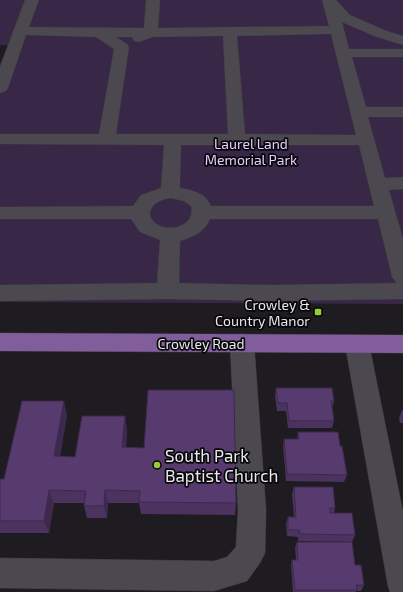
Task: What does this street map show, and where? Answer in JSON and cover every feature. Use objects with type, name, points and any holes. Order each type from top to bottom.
[{"type":"main road","name":"Crowley Road","points":[[0,342],[403,344]]},
{"type":"street","points":[[0,88],[32,0]]},
{"type":"street","points":[[151,32],[153,0]]},
{"type":"street","points":[[329,0],[403,277]]},
{"type":"street","points":[[329,0],[345,18],[379,33],[403,41]]},
{"type":"street","points":[[21,32],[99,33],[337,30]]},
{"type":"street","points":[[122,47],[151,32]]},
{"type":"street","points":[[230,32],[237,139]]},
{"type":"street","points":[[99,33],[122,47]]},
{"type":"street","points":[[108,139],[122,47]]},
{"type":"street","points":[[343,53],[403,54]]},
{"type":"street","points":[[358,112],[403,112]]},
{"type":"street","points":[[0,139],[366,140]]},
{"type":"street","points":[[170,192],[173,139]]},
{"type":"street","points":[[378,184],[403,183]]},
{"type":"street","points":[[170,192],[180,193],[193,198],[202,206],[202,219],[190,230],[180,234],[170,234],[151,230],[144,225],[141,219],[140,212],[142,206],[147,201],[161,194],[170,192]]},
{"type":"street","points":[[0,213],[140,212]]},
{"type":"street","points":[[203,212],[386,213]]},
{"type":"street","points":[[168,291],[170,234]]},
{"type":"street","points":[[0,293],[168,291],[273,293],[403,291]]},
{"type":"street","points":[[0,573],[214,576],[236,570],[250,553],[252,510],[242,344]]},
{"type":"street","points":[[357,344],[403,586]]},
{"type":"green space","name":"Laurel Land Memorial Park","points":[[0,0],[403,0],[403,304],[0,302],[0,63],[3,62],[9,45],[0,45]]},
{"type":"building","points":[[276,388],[332,388],[334,401],[331,401],[334,421],[289,421],[287,403],[278,403]]},
{"type":"building","name":"South Park Baptist Church","points":[[148,390],[234,390],[236,503],[139,502],[140,491],[105,490],[104,506],[84,506],[86,491],[49,490],[44,521],[0,521],[0,479],[4,479],[22,401],[64,401],[54,456],[75,457],[82,416],[125,416],[122,447],[144,448]]},
{"type":"building","points":[[298,432],[338,432],[347,475],[287,474],[284,439],[299,439]]},
{"type":"building","points":[[294,487],[333,487],[335,508],[330,508],[330,513],[352,513],[355,535],[300,534],[299,530],[288,530],[288,517],[296,517]]},
{"type":"building","points":[[297,542],[352,542],[355,565],[361,565],[364,585],[356,585],[357,590],[295,590],[292,560],[298,560]]},
{"type":"place","name":"Crowley & Country Manor","points":[[318,312]]},
{"type":"place","name":"South Park Baptist Church","points":[[157,465]]}]
